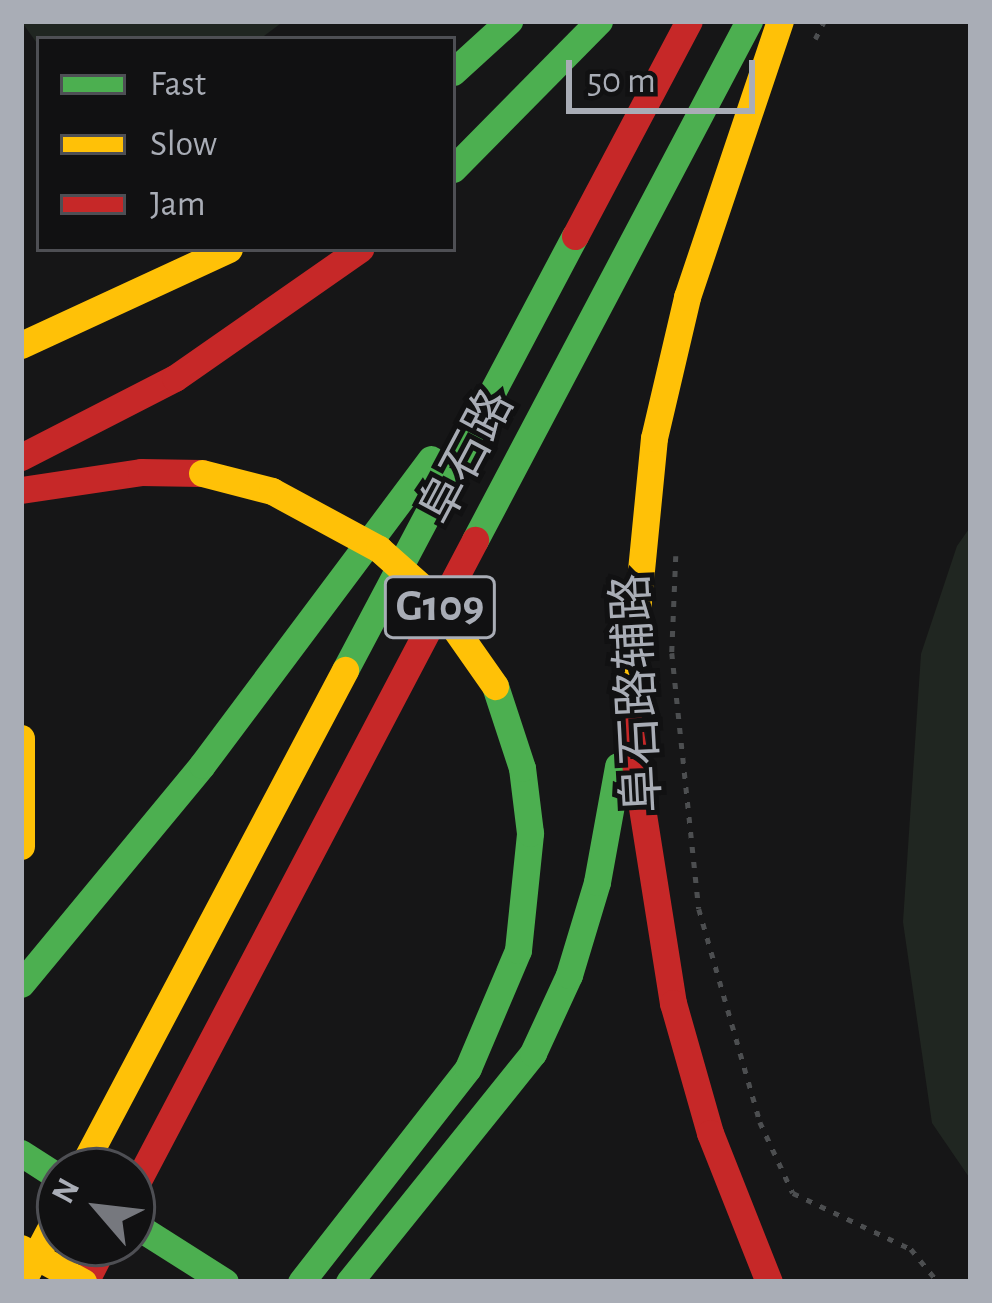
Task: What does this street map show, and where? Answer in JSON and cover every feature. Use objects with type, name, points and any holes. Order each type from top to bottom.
[{"type":"main road","points":[[456,69],[509,21]]},
{"type":"main road","points":[[456,166],[599,21]]},
{"type":"main road","name":"阜石路","points":[[93,1147],[689,21]]},
{"type":"main road","name":"阜石路","points":[[156,1147],[748,21]]},
{"type":"main road","points":[[349,1282],[533,1053],[569,975],[597,882],[626,722],[634,569],[654,438],[687,297],[780,21]]},
{"type":"main road","points":[[21,345],[222,252]]},
{"type":"main road","points":[[21,457],[175,378],[294,302],[356,252]]},
{"type":"main road","points":[[21,984],[202,765],[520,340]]},
{"type":"main road","points":[[21,490],[141,472],[202,473],[272,491],[380,549],[432,596],[495,686],[522,768],[530,833],[530,890],[518,950],[468,1068],[301,1282]]},
{"type":"main road","points":[[626,722],[673,1003],[768,1276]]},
{"type":"main road","points":[[21,738],[27,814],[21,846]]},
{"type":"main road","points":[[156,1238],[225,1282]]},
{"type":"main road","points":[[21,1248],[84,1282]]},
{"type":"main road","points":[[22,1282],[36,1254]]},
{"type":"main road","points":[[156,1257],[202,1282]]},
{"type":"main road","points":[[21,1266],[47,1282]]},
{"type":"path","points":[[807,54],[824,21]]},
{"type":"path","name":"阜石路辅路","points":[[676,546],[672,653],[699,908],[760,1122],[793,1193],[911,1249],[938,1282]]},
{"type":"shaded area","points":[[21,21],[284,21],[264,36],[36,36],[36,42]]},
{"type":"shaded area","points":[[971,526],[971,1180],[932,1123],[903,922],[921,654],[957,546]]},
{"type":"traffic: fast","points":[[456,69],[509,21]]},
{"type":"traffic: fast","points":[[456,166],[599,21]]},
{"type":"traffic: fast","points":[[475,540],[749,21]]},
{"type":"traffic: fast","points":[[345,670],[575,236]]},
{"type":"traffic: fast","points":[[21,984],[202,765],[431,459]]},
{"type":"traffic: fast","points":[[301,1282],[468,1068],[518,950],[530,833],[522,768],[495,686]]},
{"type":"traffic: fast","points":[[349,1282],[533,1053],[569,975],[597,882],[618,766]]},
{"type":"traffic: fast","points":[[21,1153],[36,1163]]},
{"type":"traffic: fast","points":[[156,1238],[225,1282]]},
{"type":"traffic: slow","points":[[627,713],[654,438],[687,297],[780,21]]},
{"type":"traffic: slow","points":[[21,345],[222,252]]},
{"type":"traffic: slow","points":[[202,473],[272,491],[379,549],[432,596],[495,686]]},
{"type":"traffic: slow","points":[[93,1147],[345,670]]},
{"type":"traffic: slow","points":[[21,738],[21,846]]},
{"type":"traffic: slow","points":[[21,1248],[83,1282]]},
{"type":"traffic: slow","points":[[22,1282],[36,1255]]},
{"type":"traffic: jam","points":[[575,236],[689,21]]},
{"type":"traffic: jam","points":[[21,457],[175,378],[356,252]]},
{"type":"traffic: jam","points":[[21,490],[141,472],[202,473]]},
{"type":"traffic: jam","points":[[156,1147],[475,540]]},
{"type":"traffic: jam","points":[[627,713],[673,1003],[710,1133],[769,1282]]},
{"type":"traffic: jam","points":[[85,1282],[93,1267]]}]
